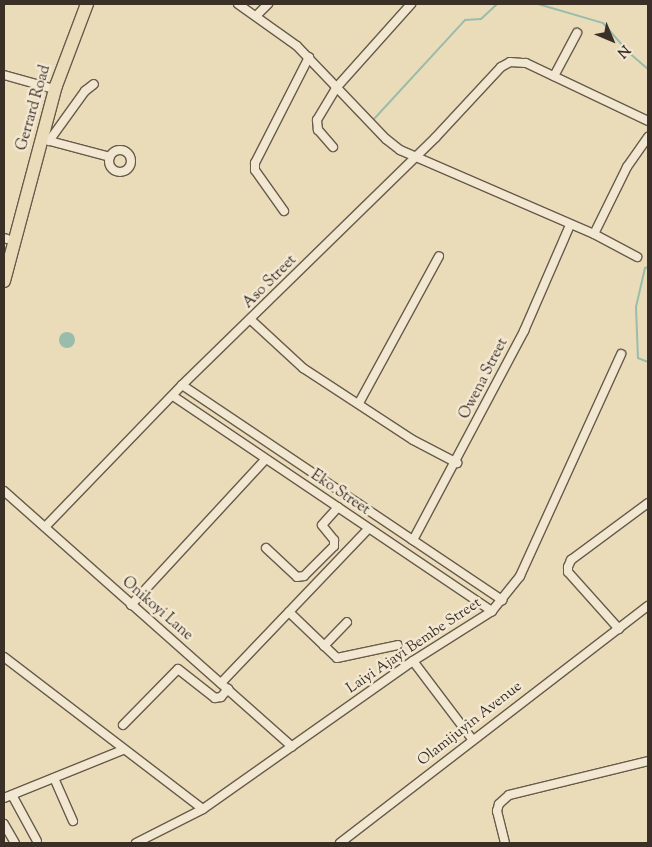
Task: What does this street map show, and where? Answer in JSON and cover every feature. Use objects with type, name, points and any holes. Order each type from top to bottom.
[{"type":"main road","points":[[5,242],[47,86],[77,4]]},
{"type":"main road","name":"Gerrard Road","points":[[4,281],[46,140],[66,54],[87,4]]},
{"type":"street","points":[[238,4],[257,15],[309,56],[336,88],[386,139],[415,156],[594,234],[637,257]]},
{"type":"street","points":[[257,15],[268,4]]},
{"type":"street","points":[[333,147],[318,130],[317,120],[336,88],[411,4]]},
{"type":"street","points":[[577,33],[554,76],[648,121]]},
{"type":"street","points":[[284,212],[255,170],[255,163],[309,56]]},
{"type":"street","name":"Aso Street","points":[[45,527],[182,385],[251,320],[501,67],[518,61],[554,76]]},
{"type":"street","points":[[4,75],[47,86]]},
{"type":"street","points":[[94,84],[85,91],[46,140],[110,158]]},
{"type":"street","points":[[594,234],[627,167],[648,137]]},
{"type":"street","name":"Owena Street","points":[[413,540],[457,463],[524,331],[570,225]]},
{"type":"street","points":[[360,403],[439,256]]},
{"type":"street","points":[[251,320],[303,368],[360,403],[412,440],[457,463]]},
{"type":"street","name":"Laiyi Ajayi Bembe Street","points":[[136,843],[202,809],[413,660],[492,611],[520,576],[621,354]]},
{"type":"street","name":"Eko Street","points":[[182,385],[502,600]]},
{"type":"street","name":"Eko Street","points":[[173,396],[265,460],[492,611]]},
{"type":"street","points":[[132,605],[265,460]]},
{"type":"street","name":"Onikoyi Lane","points":[[4,491],[292,747]]},
{"type":"street","points":[[619,629],[568,572],[568,567],[571,560],[648,503]]},
{"type":"street","points":[[266,548],[297,577],[304,576],[334,546],[334,540],[322,525],[338,507]]},
{"type":"street","points":[[221,683],[368,529]]},
{"type":"street","name":"Olamijuyin Avenue","points":[[340,843],[472,739],[648,606]]},
{"type":"street","points":[[289,612],[340,659],[398,645]]},
{"type":"street","points":[[324,646],[347,622]]},
{"type":"street","points":[[4,657],[202,809]]},
{"type":"street","points":[[413,660],[472,739]]},
{"type":"street","points":[[123,725],[178,669],[215,698],[221,697],[228,689]]},
{"type":"street","points":[[4,798],[124,750]]},
{"type":"street","points":[[504,843],[497,812],[499,804],[509,795],[648,762]]},
{"type":"street","points":[[54,778],[72,821]]},
{"type":"street","points":[[12,795],[37,841]]},
{"type":"street","points":[[4,824],[15,843]]},
{"type":"street","points":[[153,835],[157,843]]},
{"type":"shaded area","points":[[67,332],[73,334],[75,340],[73,346],[67,348],[61,346],[59,340],[61,334]]},
{"type":"waterway","points":[[374,119],[465,20],[481,19],[497,4]]},
{"type":"waterway","points":[[538,4],[603,23],[627,51],[648,69]]},
{"type":"waterway","points":[[648,267],[645,268],[636,307],[638,358],[648,362]]}]
